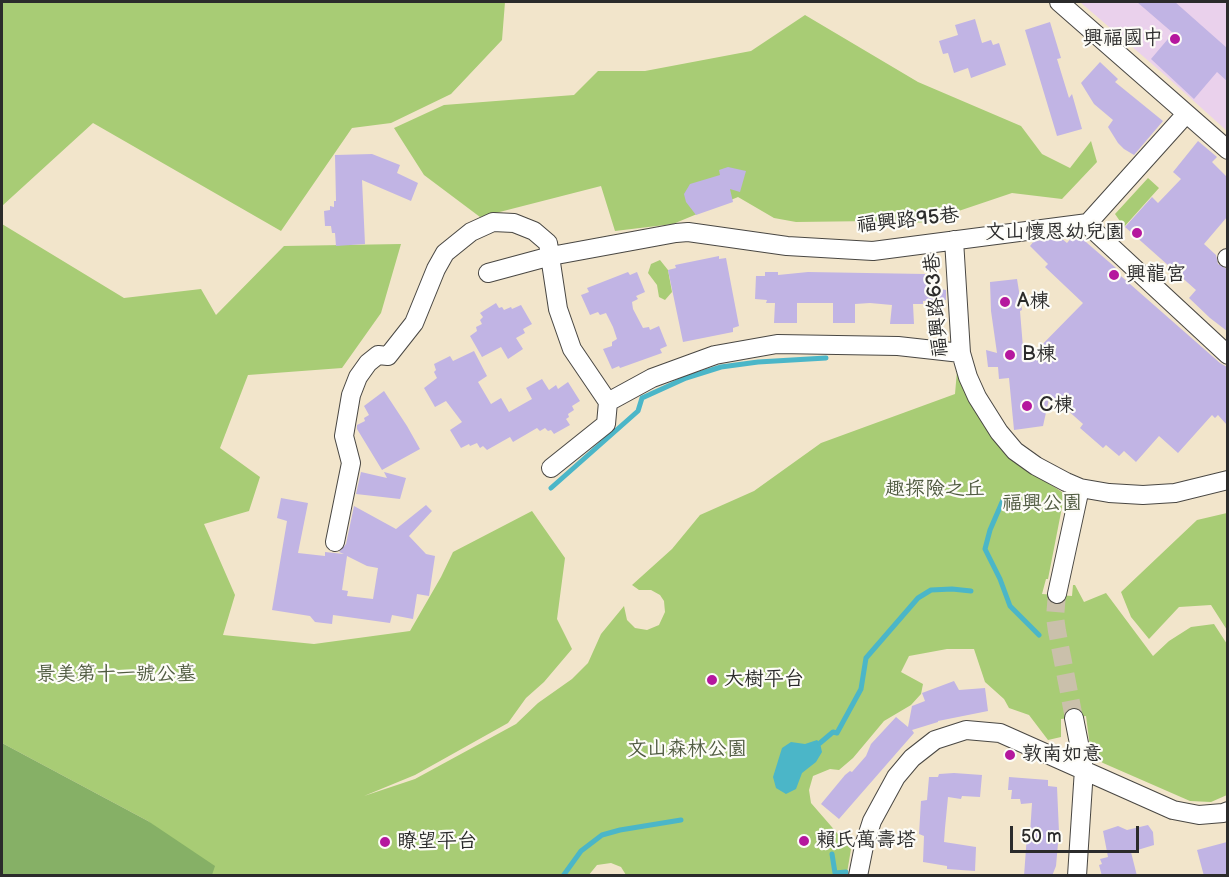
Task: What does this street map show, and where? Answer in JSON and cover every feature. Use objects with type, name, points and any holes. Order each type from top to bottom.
[{"type":"street","points":[[1059,2],[1227,150]]},
{"type":"street","points":[[1186,114],[1088,223],[1227,355]]},
{"type":"street","points":[[336,542],[351,463],[344,436],[351,395],[358,377],[368,363],[378,355],[388,356],[414,323],[445,253],[471,232],[493,222],[514,223],[534,231],[548,243],[558,309],[572,349],[608,402],[606,424],[551,468]]},
{"type":"street","name":"福興路95巷","points":[[488,273],[551,256],[688,232],[787,246],[873,251],[1088,223]]},
{"type":"street","name":"福興路63巷","points":[[954,240],[961,353],[977,397],[1010,445],[1036,466],[1080,488],[1108,493],[1143,495],[1175,493],[1227,480]]},
{"type":"street","points":[[608,402],[652,378],[715,355],[777,345],[898,346],[961,353]]},
{"type":"street","points":[[1057,594],[1080,488]]},
{"type":"street","points":[[1074,718],[1083,769],[1077,876]]},
{"type":"street","points":[[858,876],[869,829],[883,798],[896,777],[912,758],[935,740],[966,730],[1000,733],[1173,810],[1199,815],[1227,811]]},
{"type":"shaded area","name":"興福國中","points":[[1080,2],[1227,2],[1227,131],[1166,76]]},
{"type":"green space","points":[[2,2],[505,2],[502,40],[451,94],[391,123],[352,128],[281,231],[93,123],[2,206]]},
{"type":"green space","points":[[805,15],[918,82],[1021,126],[1042,154],[1070,168],[1091,141],[1097,162],[1062,199],[1012,193],[926,222],[876,226],[873,221],[796,222],[774,218],[738,197],[673,224],[615,231],[601,186],[480,217],[424,175],[394,128],[444,105],[574,95],[598,71],[645,71],[751,51]]},
{"type":"green space","points":[[1148,178],[1159,188],[1124,227],[1115,214]]},
{"type":"green space","points":[[2,224],[124,298],[201,289],[216,315],[284,246],[401,244],[381,313],[342,368],[248,375],[220,448],[260,477],[249,511],[204,524],[235,595],[223,635],[314,644],[410,631],[453,552],[532,511],[565,558],[557,619],[572,649],[544,682],[526,698],[508,723],[415,775],[364,796],[415,779],[516,724],[538,703],[572,679],[588,663],[601,634],[624,606],[627,620],[635,628],[647,630],[659,625],[665,612],[664,601],[660,595],[651,590],[639,590],[632,585],[672,549],[700,515],[754,491],[821,443],[955,394],[957,371],[974,410],[993,439],[1017,463],[1062,492],[1064,497],[1048,579],[1046,579],[1042,594],[1072,596],[1073,585],[1075,585],[1084,602],[1106,593],[1153,656],[1169,641],[1191,627],[1214,624],[1227,644],[1227,795],[1211,802],[1190,801],[1103,763],[1094,757],[1090,747],[1086,716],[1061,719],[1061,737],[1048,740],[1029,715],[1009,708],[1004,699],[985,682],[974,649],[947,649],[909,656],[901,672],[923,684],[921,694],[911,705],[884,721],[853,758],[839,770],[830,769],[813,776],[809,790],[811,803],[851,849],[847,873],[843,875],[626,875],[621,867],[611,863],[597,865],[588,876],[208,875],[148,821],[2,743]]},
{"type":"green space","points":[[660,260],[668,270],[672,292],[665,300],[659,297],[657,285],[648,273],[651,264]]},
{"type":"green space","points":[[1227,513],[1227,630],[1211,605],[1179,607],[1149,639],[1131,617],[1121,592],[1197,520]]},
{"type":"green space","points":[[2,743],[148,821],[215,866],[212,875],[2,875]]},
{"type":"water","points":[[817,740],[822,752],[816,762],[802,773],[796,789],[786,794],[776,788],[773,777],[782,748],[791,742],[805,744]]},
{"type":"building","points":[[1137,2],[1175,2],[1227,48],[1227,81],[1217,72],[1194,99],[1151,59],[1173,33]]},
{"type":"building","points":[[975,19],[982,43],[991,40],[993,45],[999,43],[1006,65],[971,78],[968,68],[954,73],[948,53],[943,54],[939,41],[958,35],[955,25]]},
{"type":"building","points":[[1050,22],[1061,58],[1057,59],[1069,98],[1072,94],[1082,129],[1057,136],[1025,30]]},
{"type":"building","points":[[1100,62],[1118,79],[1115,82],[1163,121],[1134,155],[1118,143],[1108,127],[1113,120],[1094,104],[1081,83]]},
{"type":"building","points":[[1198,141],[1217,157],[1212,162],[1227,177],[1227,217],[1204,244],[1216,255],[1218,264],[1227,269],[1227,331],[1189,298],[1196,290],[1125,227],[1152,197],[1158,203],[1181,179],[1173,172]]},
{"type":"building","points":[[372,154],[400,165],[397,173],[418,183],[411,201],[362,180],[365,244],[336,246],[335,233],[332,233],[331,226],[325,226],[324,211],[330,210],[330,206],[334,207],[334,201],[336,201],[335,155]]},
{"type":"building","points":[[728,167],[746,171],[740,192],[730,189],[733,202],[696,215],[686,202],[684,194],[690,184],[720,175],[719,170]]},
{"type":"building","points":[[1073,236],[1079,236],[1116,268],[1114,270],[1227,367],[1227,425],[1218,415],[1215,418],[1212,415],[1178,453],[1159,436],[1136,462],[1124,451],[1119,456],[1106,445],[1103,448],[1080,428],[1083,424],[1065,408],[1062,410],[1049,399],[1043,426],[1014,430],[1009,378],[999,379],[998,367],[988,367],[986,350],[997,353],[991,311],[990,282],[1017,279],[1022,310],[1020,311],[1024,360],[1027,360],[1083,303],[1045,267],[1048,264],[1030,246],[1034,241],[1061,238],[1067,243]]},
{"type":"building","points":[[719,256],[719,259],[726,258],[739,326],[733,328],[733,332],[683,342],[668,270],[676,268],[675,265]]},
{"type":"building","points":[[628,272],[630,275],[637,272],[645,292],[636,296],[638,299],[632,302],[633,309],[643,328],[649,327],[650,330],[659,326],[667,346],[660,349],[662,353],[612,369],[603,349],[612,346],[612,342],[617,339],[613,327],[606,313],[600,315],[598,312],[590,315],[581,295],[589,292],[587,288]]},
{"type":"building","points":[[765,272],[778,272],[778,275],[808,272],[925,274],[925,277],[934,277],[934,288],[946,290],[946,300],[913,304],[914,324],[890,324],[892,305],[870,303],[855,304],[855,323],[833,323],[833,303],[797,303],[797,323],[774,323],[775,303],[755,299],[756,276],[765,276]]},
{"type":"building","points":[[496,303],[504,310],[521,305],[532,324],[523,329],[525,333],[516,338],[523,349],[508,359],[501,347],[482,357],[470,336],[477,331],[476,327],[482,324],[480,320],[483,317],[480,313]]},
{"type":"building","points":[[474,351],[487,376],[478,382],[491,404],[501,398],[509,412],[532,399],[526,388],[542,379],[549,390],[556,385],[558,389],[568,382],[580,401],[572,406],[574,410],[568,414],[569,417],[566,419],[570,425],[554,434],[551,430],[548,431],[545,428],[540,431],[537,428],[513,442],[510,437],[487,450],[483,446],[480,448],[477,443],[461,448],[450,430],[462,422],[446,401],[435,407],[424,388],[437,378],[434,364],[450,356],[453,361]]},
{"type":"building","points":[[384,391],[420,449],[382,470],[357,429],[357,425],[365,421],[364,418],[369,415],[364,406]]},
{"type":"building","points":[[361,472],[387,478],[384,472],[406,478],[400,499],[356,494]]},
{"type":"building","points":[[281,498],[308,503],[298,553],[325,556],[325,552],[344,554],[339,552],[346,544],[354,506],[396,529],[426,505],[432,511],[409,536],[426,554],[435,556],[429,596],[417,594],[413,619],[392,615],[390,623],[333,615],[332,624],[315,622],[310,616],[272,610],[287,521],[277,518]],"holes":[[[347,556],[367,566],[378,568],[373,599],[347,596],[348,591],[342,590]]]},
{"type":"building","points":[[954,681],[959,690],[985,688],[988,711],[938,721],[912,730],[914,733],[839,819],[821,804],[845,775],[852,772],[866,756],[871,744],[896,717],[908,727],[912,706],[925,701],[922,693]]},
{"type":"building","points":[[954,773],[982,775],[980,797],[962,796],[961,799],[948,797],[945,828],[944,842],[976,847],[975,871],[947,869],[947,866],[923,862],[924,836],[919,834],[921,801],[927,800],[929,777]]},
{"type":"building","points":[[1009,777],[1048,780],[1048,786],[1057,787],[1059,832],[1056,866],[1052,876],[1024,876],[1032,803],[1021,804],[1020,799],[1011,799],[1012,790],[1008,790]]},
{"type":"building","points":[[1148,825],[1153,832],[1154,845],[1131,852],[1137,876],[1102,876],[1100,859],[1108,857],[1103,831],[1118,826],[1127,830]]},
{"type":"building","points":[[1227,842],[1227,876],[1204,876],[1197,850]]},
{"type":"waterway","points":[[551,488],[638,411],[642,398],[686,378],[721,367],[758,362],[826,358]]},
{"type":"waterway","points":[[1003,500],[990,530],[985,549],[1010,606],[1039,635]]},
{"type":"waterway","points":[[820,743],[833,732],[837,733],[861,689],[866,658],[918,598],[931,590],[971,591]]},
{"type":"waterway","points":[[563,876],[581,851],[602,835],[681,820]]},
{"type":"waterway","points":[[832,854],[835,873],[846,872]]},
{"type":"tunnel","points":[[1057,594],[1055,617],[1074,718]]},
{"type":"place","name":"興福國中","points":[[1175,39]]},
{"type":"place","name":"文山懷恩幼兒園","points":[[1137,233]]},
{"type":"place","name":"興龍宮","points":[[1114,275]]},
{"type":"place","name":"A棟","points":[[1005,302]]},
{"type":"place","name":"B棟","points":[[1010,355]]},
{"type":"place","name":"C棟","points":[[1027,406]]},
{"type":"place","name":"大樹平台","points":[[712,680]]},
{"type":"place","name":"敦南如意","points":[[1010,755]]},
{"type":"place","name":"賴氏萬壽塔","points":[[804,841]]},
{"type":"place","name":"瞭望平台","points":[[385,842]]},
{"type":"park label","name":"趣探險之丘","points":[[935,490]]},
{"type":"park label","name":"福興公園","points":[[1042,504]]},
{"type":"park label","name":"景美第十一號公墓","points":[[116,675]]},
{"type":"park label","name":"文山森林公園","points":[[687,750]]}]
